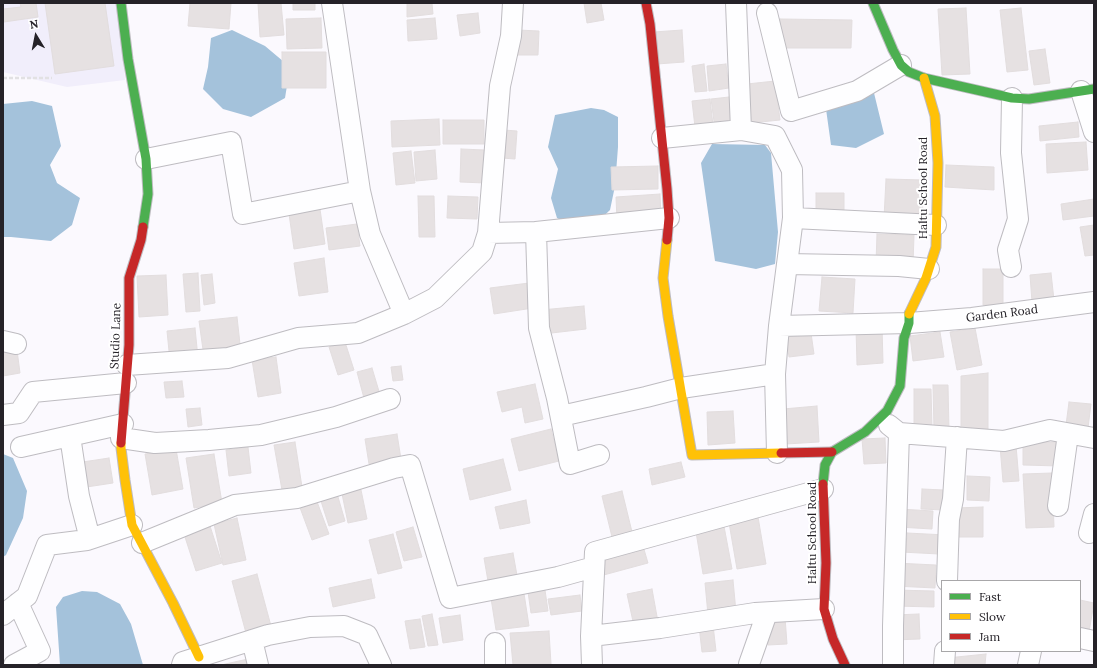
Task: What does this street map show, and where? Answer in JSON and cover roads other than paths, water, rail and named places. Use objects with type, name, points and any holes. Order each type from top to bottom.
[{"type":"street","name":"Studio Lane","points":[[121,3],[128,59],[146,159],[148,194],[141,240],[128,278],[129,345],[121,448],[124,480],[132,525],[173,603],[191,661]]},
{"type":"street","points":[[332,3],[360,191],[370,234],[404,314]]},
{"type":"street","points":[[3,415],[19,413],[33,392],[127,374],[228,358],[298,338],[358,333],[404,314],[435,298],[482,252],[488,233],[500,86],[512,36],[513,3]]},
{"type":"street","points":[[646,3],[650,24],[669,218],[663,278],[668,316],[692,455],[832,452]]},
{"type":"street","points":[[736,3],[741,130]]},
{"type":"street","points":[[873,3],[893,50],[902,66],[909,72],[924,78],[1012,98],[1029,98],[1088,90],[1094,132]]},
{"type":"street","points":[[767,13],[791,111],[857,91],[902,66]]},
{"type":"street","name":"Haltu School Road","points":[[845,665],[833,639],[824,609],[826,563],[823,489],[826,465],[832,452],[865,432],[887,411],[900,386],[904,338],[909,323],[909,313],[926,278],[936,247],[938,163],[935,116],[924,78]]},
{"type":"street","points":[[1011,267],[1008,250],[1018,219],[1011,153],[1012,98]]},
{"type":"street","points":[[662,138],[741,130],[775,136],[792,170],[793,218],[779,326],[775,374],[777,453]]},
{"type":"street","points":[[146,159],[231,142],[243,214],[360,191]]},
{"type":"street","points":[[488,233],[536,232],[669,218]]},
{"type":"street","points":[[793,218],[936,225]]},
{"type":"street","points":[[536,232],[539,328],[557,398],[570,464],[600,455]]},
{"type":"street","points":[[788,264],[899,266],[929,269]]},
{"type":"street","name":"Garden Road","points":[[779,326],[909,323],[972,318],[1094,302]]},
{"type":"street","points":[[560,416],[681,388],[775,374]]},
{"type":"street","points":[[21,447],[70,436],[122,431],[155,443],[261,435],[336,417],[390,399]]},
{"type":"street","points":[[880,417],[899,433],[1004,441],[1050,430],[1094,438]]},
{"type":"street","points":[[893,665],[892,626],[899,433]]},
{"type":"street","points":[[1058,506],[1068,434]]},
{"type":"street","points":[[70,436],[79,496],[90,539]]},
{"type":"street","points":[[947,580],[949,519],[953,499],[957,437]]},
{"type":"street","points":[[142,542],[235,505],[297,498],[394,468],[410,465],[450,598],[558,577],[594,567]]},
{"type":"street","points":[[592,665],[591,636],[595,552],[823,489]]},
{"type":"street","points":[[14,665],[40,651],[10,609],[27,596],[47,545],[90,539],[132,525]]},
{"type":"street","points":[[591,636],[660,628],[755,613],[824,609]]},
{"type":"street","points":[[749,664],[767,613]]},
{"type":"street","points":[[191,661],[268,635],[310,627],[344,626],[366,635],[381,665]]},
{"type":"street","points":[[1081,638],[1094,641]]},
{"type":"street","points":[[252,640],[258,665]]},
{"type":"street","points":[[495,643],[495,665]]},
{"type":"street","points":[[944,665],[945,652]]},
{"type":"street","points":[[1028,665],[1031,652]]},
{"type":"water","points":[[232,30],[265,46],[290,67],[285,98],[251,117],[223,109],[203,89],[208,67],[211,38]]},
{"type":"water","points":[[874,93],[884,134],[856,148],[831,145],[826,109],[845,100]]},
{"type":"water","points":[[32,101],[52,106],[61,146],[50,165],[57,183],[80,198],[72,225],[51,241],[3,237],[3,104]]},
{"type":"water","points":[[591,108],[604,110],[618,117],[618,147],[615,186],[610,210],[586,233],[557,218],[551,198],[558,169],[548,147],[555,115]]},
{"type":"water","points":[[712,144],[765,145],[771,153],[778,232],[775,264],[756,269],[715,261],[701,163]]},
{"type":"water","points":[[3,454],[13,458],[27,491],[23,518],[6,555],[3,557]]},
{"type":"water","points":[[82,591],[97,592],[120,604],[131,624],[143,665],[60,665],[56,607],[63,597]]}]
